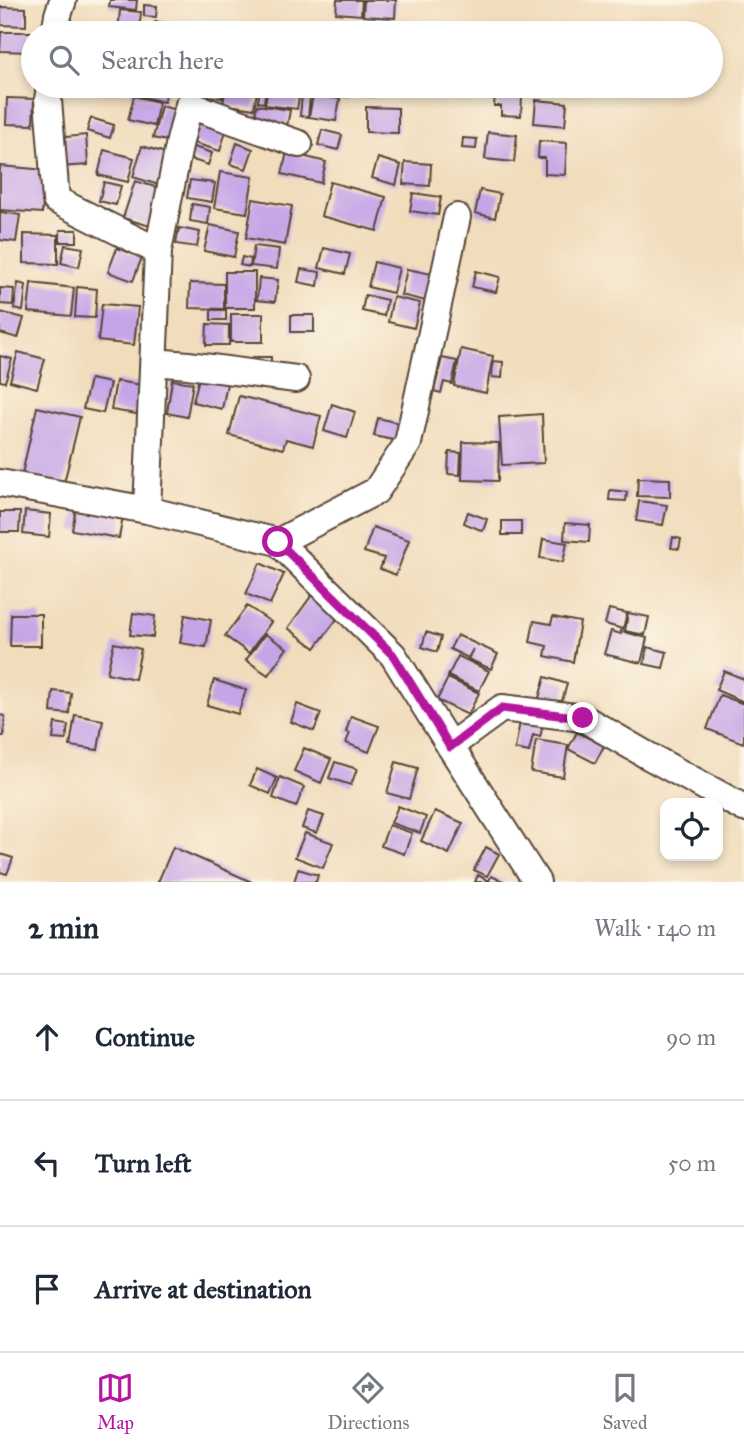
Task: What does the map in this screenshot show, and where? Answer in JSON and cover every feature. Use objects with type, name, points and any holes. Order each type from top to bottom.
[{"type":"street","points":[[57,21],[63,0]]},
{"type":"street","points":[[48,98],[56,200],[159,251]]},
{"type":"street","points":[[148,510],[159,251],[189,105],[299,144]]},
{"type":"street","points":[[278,542],[376,491],[408,443],[457,217]]},
{"type":"street","points":[[154,362],[296,379]]},
{"type":"street","points":[[0,483],[148,510],[278,542],[393,655],[537,882]]},
{"type":"street","points":[[450,747],[502,708],[583,718],[744,808]]},
{"type":"building","points":[[110,0],[137,0],[136,10],[109,7]]},
{"type":"building","points":[[337,0],[362,0],[361,15],[336,13]]},
{"type":"building","points":[[364,0],[396,0],[395,18],[363,16]]},
{"type":"building","points":[[144,5],[157,6],[156,17],[144,16]]},
{"type":"building","points":[[1,7],[26,8],[26,21],[21,21],[21,26],[1,25]]},
{"type":"building","points":[[120,10],[141,12],[140,21],[119,21]]},
{"type":"building","points":[[1,32],[21,32],[21,52],[0,51]]},
{"type":"building","points":[[7,98],[34,99],[33,125],[6,124]]},
{"type":"building","points":[[134,98],[159,102],[154,126],[128,120]]},
{"type":"building","points":[[148,98],[165,98],[164,102]]},
{"type":"building","points":[[224,98],[256,98],[254,109],[223,104]]},
{"type":"building","points":[[266,98],[299,98],[297,109],[265,105]]},
{"type":"building","points":[[302,98],[310,98],[308,117],[300,116]]},
{"type":"building","points":[[312,98],[340,99],[336,121],[309,117]]},
{"type":"building","points":[[495,98],[522,98],[521,116],[501,115],[501,106],[494,106]]},
{"type":"building","points":[[536,100],[567,103],[565,126],[534,123]]},
{"type":"building","points":[[257,105],[290,110],[286,132],[253,127]]},
{"type":"building","points":[[161,106],[184,112],[176,143],[153,138]]},
{"type":"building","points":[[366,107],[398,108],[398,133],[366,132]]},
{"type":"building","points":[[91,118],[114,125],[110,138],[87,131]]},
{"type":"building","points":[[197,121],[226,131],[220,151],[191,142]]},
{"type":"building","points":[[322,130],[342,135],[338,150],[318,145]]},
{"type":"building","points":[[488,132],[517,135],[514,162],[485,159]]},
{"type":"building","points":[[86,135],[88,165],[58,167],[56,138]]},
{"type":"building","points":[[463,138],[477,139],[476,149],[462,148]]},
{"type":"building","points":[[539,141],[567,143],[565,175],[545,174],[545,158],[538,158]]},
{"type":"building","points":[[237,143],[253,149],[246,169],[230,164]]},
{"type":"building","points":[[142,146],[169,154],[159,185],[133,177]]},
{"type":"building","points":[[191,146],[212,153],[208,165],[187,158]]},
{"type":"building","points":[[104,150],[134,158],[128,182],[98,175]]},
{"type":"building","points":[[287,152],[326,162],[321,183],[282,174]]},
{"type":"building","points":[[378,158],[401,165],[396,185],[372,178]]},
{"type":"building","points":[[405,162],[431,164],[430,186],[403,184]]},
{"type":"building","points":[[0,166],[46,170],[42,213],[0,210]]},
{"type":"building","points":[[220,172],[253,177],[247,213],[214,208]]},
{"type":"building","points":[[190,180],[215,183],[212,202],[187,198]]},
{"type":"building","points":[[135,181],[169,191],[157,228],[123,218]]},
{"type":"building","points":[[104,182],[121,186],[116,205],[99,201]]},
{"type":"building","points":[[330,182],[386,197],[377,231],[321,216]]},
{"type":"building","points":[[480,190],[500,194],[495,218],[475,213]]},
{"type":"building","points":[[413,193],[441,197],[438,215],[410,211]]},
{"type":"building","points":[[253,199],[292,206],[285,245],[246,238]]},
{"type":"building","points":[[192,204],[210,207],[208,224],[190,221]]},
{"type":"building","points":[[0,212],[20,215],[16,242],[0,240]]},
{"type":"building","points":[[210,225],[239,231],[234,257],[204,251]]},
{"type":"building","points":[[179,228],[200,232],[197,247],[176,244]]},
{"type":"building","points":[[60,230],[77,230],[77,242],[60,242]]},
{"type":"building","points":[[24,234],[58,235],[58,264],[24,263]]},
{"type":"building","points":[[65,245],[83,248],[79,267],[61,263]]},
{"type":"building","points":[[254,246],[279,249],[277,269],[251,266]]},
{"type":"building","points":[[117,248],[142,257],[133,281],[108,272]]},
{"type":"building","points":[[324,248],[350,254],[345,274],[319,268]]},
{"type":"building","points":[[242,257],[251,259],[250,267],[240,265]]},
{"type":"building","points":[[374,262],[399,268],[393,293],[368,287]]},
{"type":"building","points":[[301,269],[320,272],[318,286],[298,282]]},
{"type":"building","points":[[407,269],[432,274],[426,301],[401,295]]},
{"type":"building","points":[[476,271],[500,277],[496,292],[472,287]]},
{"type":"building","points":[[225,272],[255,272],[255,308],[225,308]]},
{"type":"building","points":[[259,278],[278,280],[275,302],[257,300]]},
{"type":"building","points":[[18,283],[26,285],[23,311],[14,309]]},
{"type":"building","points":[[31,283],[74,288],[71,316],[28,312]]},
{"type":"building","points":[[190,283],[224,284],[224,309],[189,308]]},
{"type":"building","points":[[77,287],[97,289],[95,318],[75,317]]},
{"type":"building","points":[[0,288],[14,289],[13,305],[0,304]]},
{"type":"building","points":[[365,295],[387,300],[384,316],[362,311]]},
{"type":"building","points":[[393,297],[420,303],[414,328],[388,322]]},
{"type":"building","points":[[102,304],[138,307],[134,345],[98,341]]},
{"type":"building","points":[[211,310],[226,310],[226,320],[211,320]]},
{"type":"building","points":[[0,312],[24,318],[18,338],[0,333]]},
{"type":"building","points":[[231,314],[263,314],[263,342],[231,342]]},
{"type":"building","points":[[291,315],[314,315],[314,332],[291,332]]},
{"type":"building","points":[[207,324],[229,325],[229,345],[206,345]]},
{"type":"building","points":[[461,349],[493,356],[486,393],[454,386]]},
{"type":"building","points":[[18,352],[45,359],[37,388],[10,381]]},
{"type":"building","points":[[0,356],[12,359],[5,382],[0,381]]},
{"type":"building","points":[[252,357],[271,357],[271,370],[251,369]]},
{"type":"building","points":[[442,358],[457,361],[452,384],[444,382],[441,393],[434,391]]},
{"type":"building","points":[[493,361],[503,362],[502,378],[492,377]]},
{"type":"building","points":[[199,378],[227,384],[222,409],[193,402]]},
{"type":"building","points":[[90,379],[110,383],[103,413],[83,409]]},
{"type":"building","points":[[172,380],[193,383],[187,417],[167,413]]},
{"type":"building","points":[[116,381],[142,385],[137,414],[111,410]]},
{"type":"building","points":[[239,396],[321,416],[313,446],[286,439],[283,449],[229,435]]},
{"type":"building","points":[[332,404],[355,412],[347,438],[324,431]]},
{"type":"building","points":[[37,407],[80,417],[64,483],[22,474]]},
{"type":"building","points":[[542,414],[544,463],[502,465],[499,417]]},
{"type":"building","points":[[378,418],[407,425],[403,442],[374,436]]},
{"type":"building","points":[[463,442],[499,443],[498,481],[462,480]]},
{"type":"building","points":[[449,452],[461,453],[460,475],[448,474]]},
{"type":"building","points":[[638,478],[670,479],[670,497],[637,496]]},
{"type":"building","points":[[610,490],[627,492],[626,501],[609,500]]},
{"type":"building","points":[[639,501],[667,505],[663,525],[636,521]]},
{"type":"building","points":[[76,508],[123,516],[119,538],[72,530]]},
{"type":"building","points":[[25,511],[51,514],[49,537],[23,534]]},
{"type":"building","points":[[0,512],[20,512],[19,532],[0,532]]},
{"type":"building","points":[[468,512],[487,519],[483,531],[464,523]]},
{"type":"building","points":[[502,521],[521,521],[521,535],[502,535]]},
{"type":"building","points":[[565,523],[590,525],[589,542],[564,540]]},
{"type":"building","points":[[373,527],[409,540],[396,575],[380,569],[384,558],[364,552]]},
{"type":"building","points":[[673,537],[681,539],[679,549],[671,548]]},
{"type":"building","points":[[543,539],[567,543],[563,562],[540,558]]},
{"type":"building","points":[[260,563],[284,574],[270,604],[246,594]]},
{"type":"building","points":[[312,595],[340,615],[315,648],[288,628]]},
{"type":"building","points":[[247,606],[271,622],[249,653],[225,636]]},
{"type":"building","points":[[609,609],[627,613],[623,629],[605,624]]},
{"type":"building","points":[[133,613],[155,616],[153,637],[130,635]]},
{"type":"building","points":[[628,613],[649,617],[645,635],[625,631]]},
{"type":"building","points":[[11,614],[41,614],[41,646],[10,646]]},
{"type":"building","points":[[185,615],[211,620],[206,647],[180,643]]},
{"type":"building","points":[[553,617],[580,622],[573,662],[545,656],[547,646],[530,642],[534,621],[551,624]]},
{"type":"building","points":[[611,631],[647,638],[641,663],[604,654]]},
{"type":"building","points":[[426,632],[441,637],[437,652],[422,647]]},
{"type":"building","points":[[265,634],[287,648],[268,675],[246,660]]},
{"type":"building","points":[[457,635],[498,654],[491,669],[468,659],[473,649],[468,658],[450,649]]},
{"type":"building","points":[[114,643],[141,649],[135,679],[107,673]]},
{"type":"building","points":[[647,647],[667,652],[663,668],[644,664]]},
{"type":"building","points":[[458,656],[489,671],[479,691],[448,676]]},
{"type":"building","points":[[724,671],[744,679],[744,702],[716,690]]},
{"type":"building","points":[[545,677],[567,684],[559,711],[537,705]]},
{"type":"building","points":[[448,678],[479,693],[468,715],[437,700]]},
{"type":"building","points":[[214,680],[246,690],[238,714],[207,705]]},
{"type":"building","points":[[53,691],[71,693],[69,714],[51,712]]},
{"type":"building","points":[[720,695],[744,704],[743,743],[707,729]]},
{"type":"building","points":[[297,704],[321,713],[314,731],[291,722]]},
{"type":"building","points":[[0,715],[5,716],[4,736],[0,736]]},
{"type":"building","points":[[75,715],[103,720],[98,750],[70,746]]},
{"type":"building","points":[[351,716],[379,726],[369,752],[346,743],[350,733],[346,732]]},
{"type":"building","points":[[521,716],[544,721],[540,737],[533,735],[529,752],[515,749]]},
{"type":"building","points":[[55,723],[68,725],[66,740],[53,739]]},
{"type":"building","points":[[577,732],[604,746],[595,763],[568,749]]},
{"type":"building","points":[[536,740],[568,745],[563,777],[531,772]]},
{"type":"building","points":[[304,748],[331,759],[321,783],[294,771]]},
{"type":"building","points":[[335,762],[357,769],[351,785],[329,778]]},
{"type":"building","points":[[396,762],[418,768],[409,799],[387,793]]},
{"type":"building","points":[[257,769],[277,778],[270,794],[250,785]]},
{"type":"building","points":[[280,777],[304,787],[296,807],[273,798]]},
{"type":"building","points":[[398,806],[426,817],[420,833],[391,823]]},
{"type":"building","points":[[308,811],[324,816],[317,833],[302,828]]},
{"type":"building","points":[[435,811],[463,823],[449,854],[421,841]]},
{"type":"building","points":[[389,825],[412,833],[404,854],[381,846]]},
{"type":"building","points":[[305,833],[333,843],[323,868],[295,857]]},
{"type":"building","points":[[173,847],[252,882],[158,882]]},
{"type":"building","points":[[486,847],[499,854],[487,876],[474,870]]},
{"type":"building","points":[[0,854],[13,858],[7,874],[0,872]]},
{"type":"building","points":[[298,869],[318,875],[316,882],[294,882]]},
{"type":"building","points":[[478,875],[489,881],[491,876],[506,882],[475,882]]},
{"type":"route","points":[[278,542],[393,655],[450,747],[502,708],[583,718]]}]
